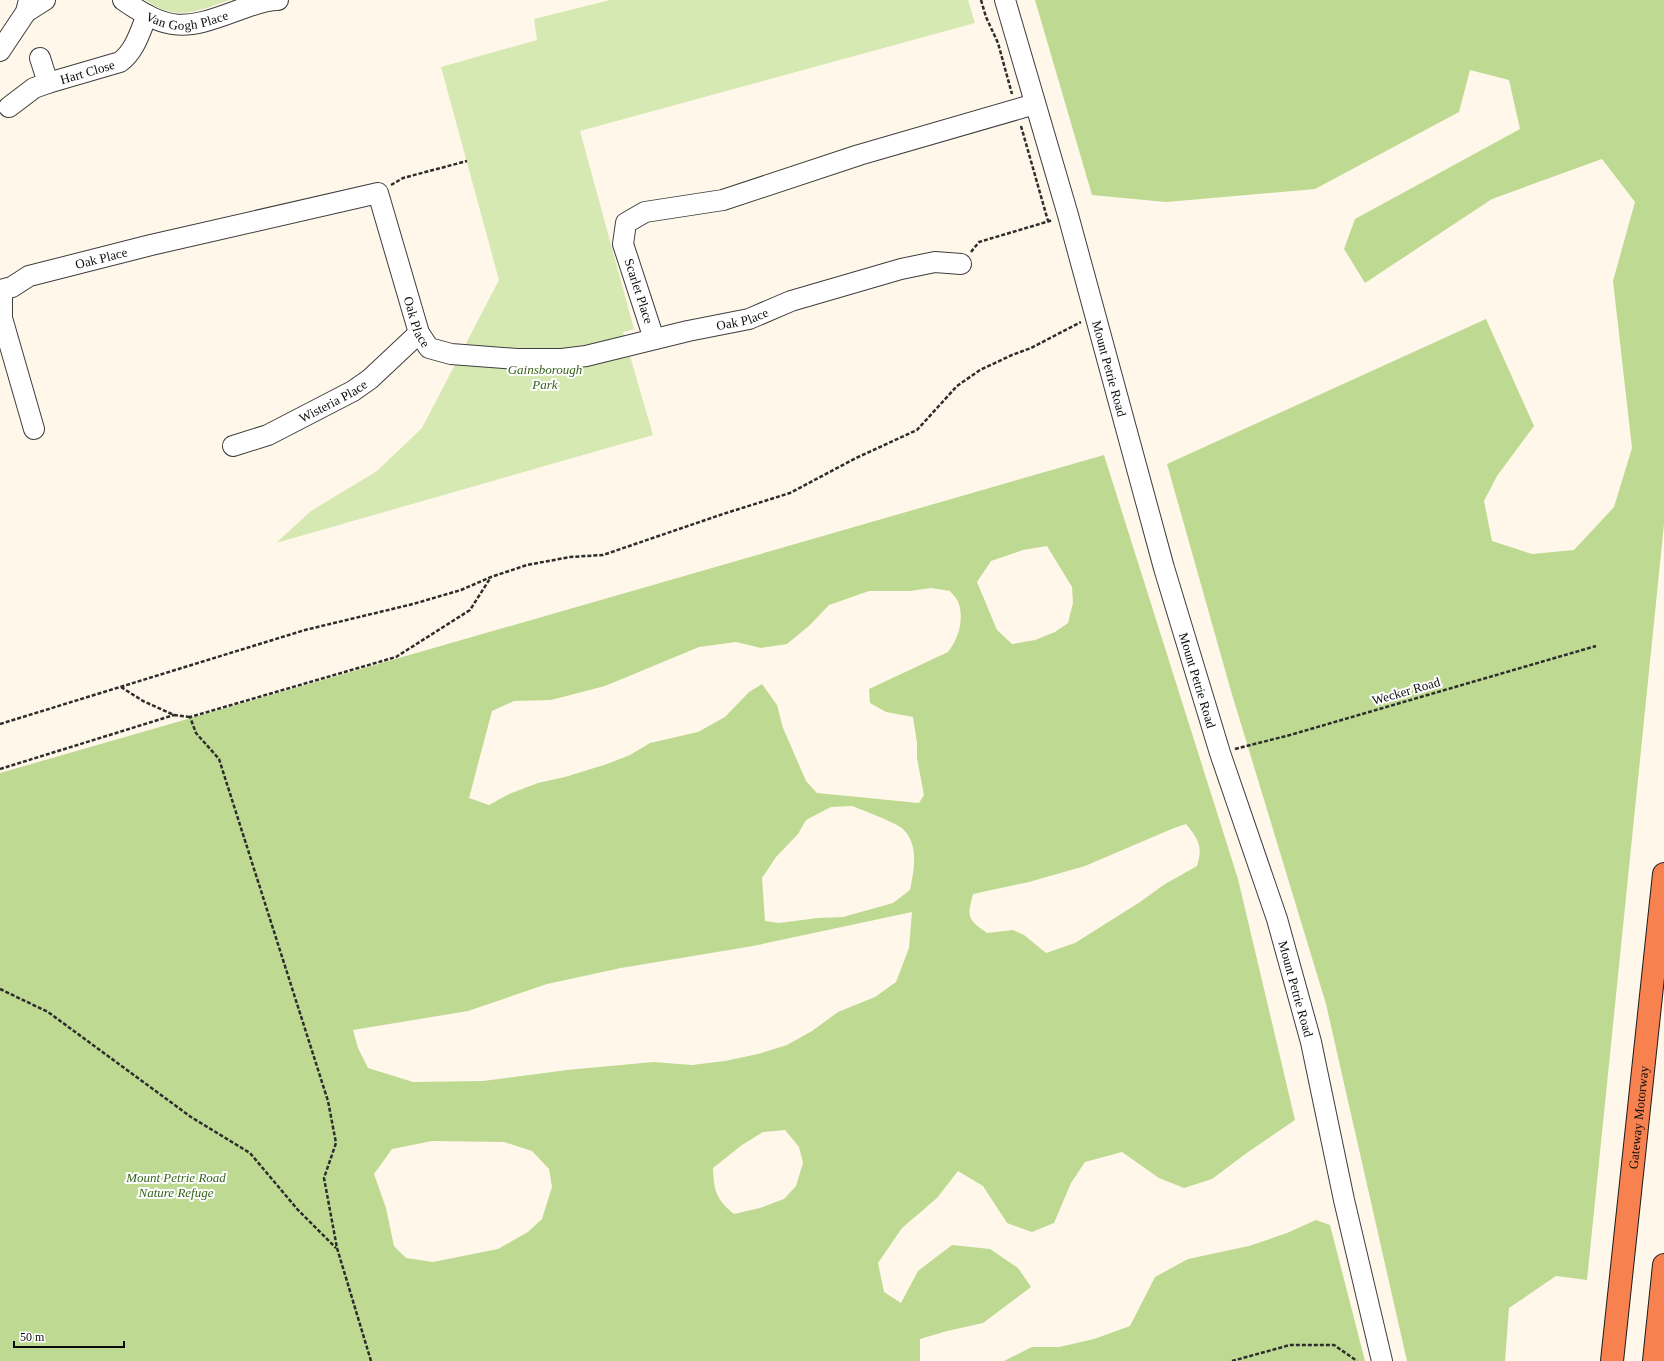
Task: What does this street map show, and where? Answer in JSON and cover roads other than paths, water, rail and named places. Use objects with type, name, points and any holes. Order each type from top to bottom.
[{"type":"highway","name":"Gateway Motorway","points":[[1612,1361],[1664,874]]},
{"type":"highway","points":[[1654,1361],[1664,1264]]},
{"type":"street","points":[[0,51],[28,6],[46,0]]},
{"type":"street","name":"Van Gogh Place","points":[[124,0],[147,15],[170,24],[191,25],[212,20],[254,4],[278,0]]},
{"type":"street","name":"Mount Petrie Road","points":[[1005,0],[1068,215],[1164,568],[1220,753],[1277,919],[1311,1042],[1344,1200],[1382,1361]]},
{"type":"street","name":"Hart Close","points":[[9,107],[34,88],[120,62],[126,58],[134,46],[147,15]]},
{"type":"street","name":"Hart Close","points":[[40,58],[48,83]]},
{"type":"street","name":"Scarlet Place","points":[[654,339],[623,244],[626,224],[645,212],[723,200],[844,160],[1035,104]]},
{"type":"street","name":"Oak Place","points":[[1,290],[12,287],[29,276],[151,245],[378,193],[419,333],[429,348],[451,354],[517,359],[562,359],[586,356],[688,330],[749,320],[792,301],[901,269],[935,262],[961,264]]},
{"type":"street","points":[[1,290],[2,318],[34,429]]},
{"type":"street","name":"Wisteria Place","points":[[233,446],[268,434],[353,391],[370,379],[419,333]]},
{"type":"park label","name":"Gainsborough Park","points":[[545,376]]},
{"type":"park label","name":"Mount Petrie Road Nature Refuge","points":[[176,1184]]}]
